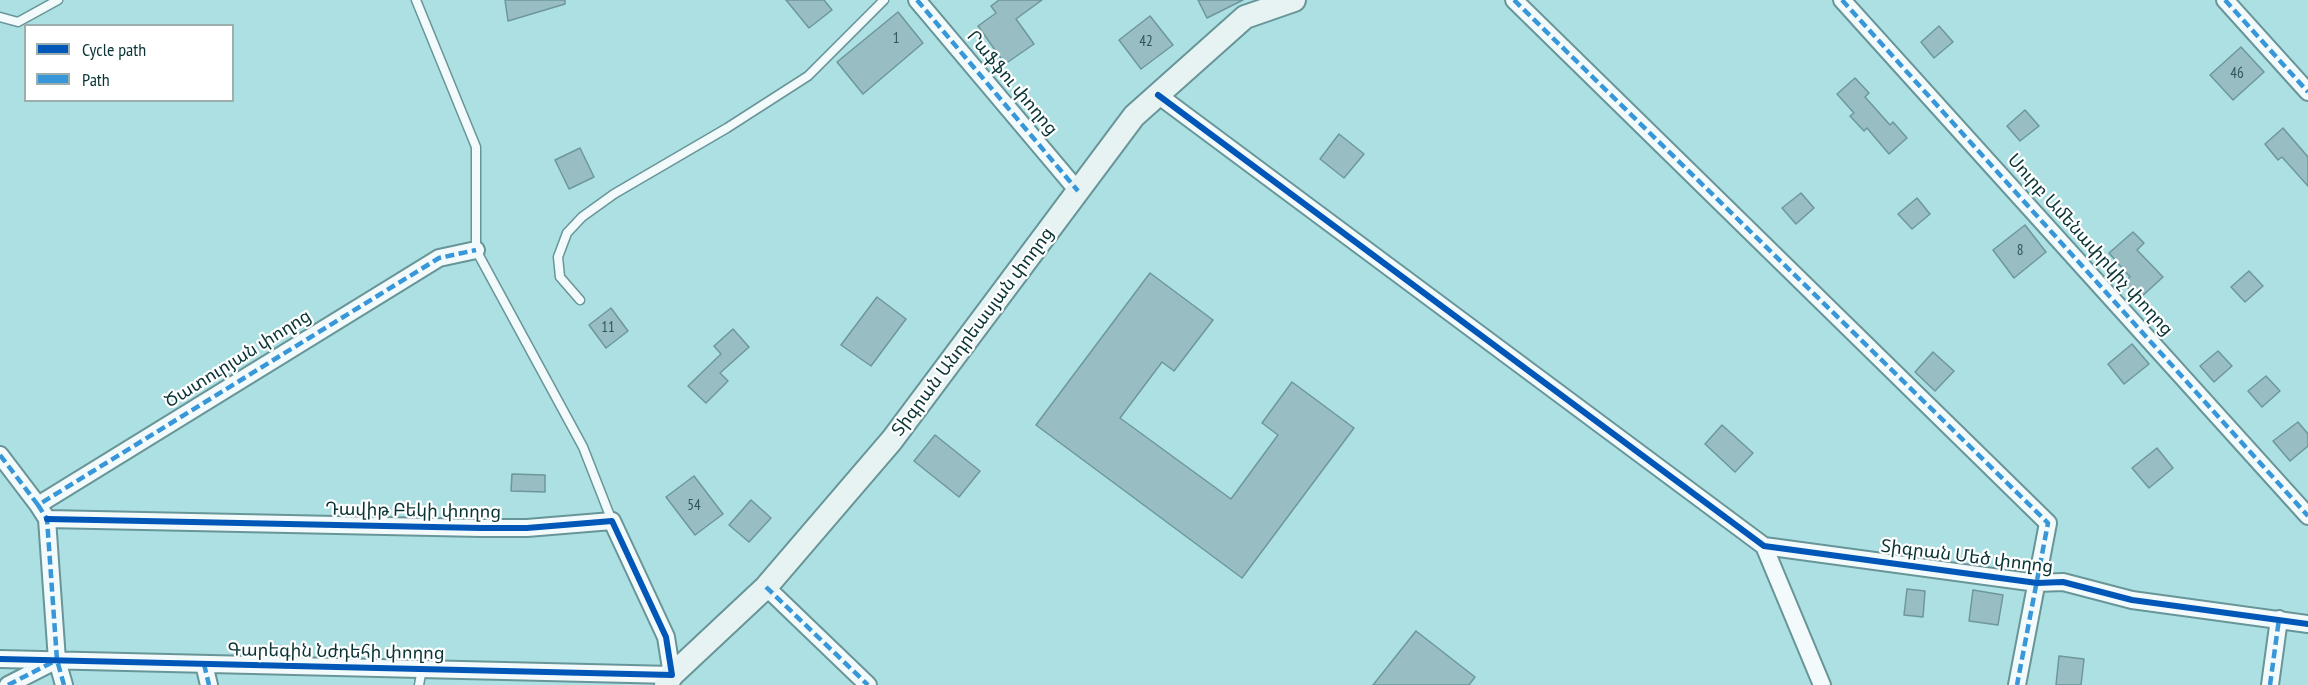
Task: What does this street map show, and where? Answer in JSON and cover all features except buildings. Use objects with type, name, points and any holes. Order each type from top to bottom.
[{"type":"main road","name":"Տիգրան Անդրեասյան փողոց","points":[[669,680],[766,587],[892,440],[1134,116],[1245,17],[1294,0]]},
{"type":"street","name":"Րաֆֆու փողոց","points":[[917,0],[1078,191]]},
{"type":"street","points":[[1514,0],[2048,523],[2017,685]]},
{"type":"street","name":"Սուրբ Ամենափրկիչ փողոց","points":[[1842,0],[2308,516]]},
{"type":"street","points":[[2225,0],[2308,93]]},
{"type":"street","points":[[1158,95],[1764,546],[1822,685]]},
{"type":"street","name":"Ծատուրյան փողոց","points":[[43,512],[439,258],[476,250]]},
{"type":"street","points":[[0,455],[43,512],[57,660],[64,685]]},
{"type":"street","name":"Դավիթ Բեկի փողոց","points":[[43,512],[481,528],[526,528],[612,521]]},
{"type":"street","points":[[612,521],[666,637],[669,680]]},
{"type":"street","name":"Տիգրան Մեծ փողոց","points":[[1764,546],[2037,583],[2063,582],[2132,600],[2308,624]]},
{"type":"street","points":[[766,587],[868,685]]},
{"type":"street","points":[[2270,685],[2279,620]]},
{"type":"street","name":"Գարեգին Նժդեհի փողոց","points":[[0,659],[204,664],[420,677],[669,680]]},
{"type":"street","points":[[8,685],[57,660]]},
{"type":"street","points":[[204,664],[209,685]]},
{"type":"lane","points":[[0,18],[18,22],[58,0]]},
{"type":"lane","points":[[416,0],[476,147],[476,250],[583,447],[612,521]]},
{"type":"lane","points":[[580,300],[560,277],[558,257],[567,233],[582,217],[614,194],[727,128],[808,76],[884,0]]},
{"type":"marked path","points":[[917,0],[1078,191]]},
{"type":"marked path","points":[[1514,0],[2048,523],[2017,685]]},
{"type":"marked path","points":[[1842,0],[2308,516]]},
{"type":"marked path","points":[[2225,0],[2308,92]]},
{"type":"marked path","points":[[64,685],[57,660],[47,519],[38,505],[439,258],[476,250]]},
{"type":"marked path","points":[[0,455],[38,505]]},
{"type":"marked path","points":[[766,587],[868,685]]},
{"type":"marked path","points":[[2270,685],[2279,619]]},
{"type":"marked path","points":[[8,685],[53,662]]},
{"type":"marked path","points":[[204,664],[209,685]]},
{"type":"cycle path","points":[[1158,95],[1764,546],[2037,583],[2063,582],[2132,600],[2308,624]]},
{"type":"cycle path","points":[[0,659],[672,675],[666,637],[612,521],[527,528],[481,528],[47,519]]}]
